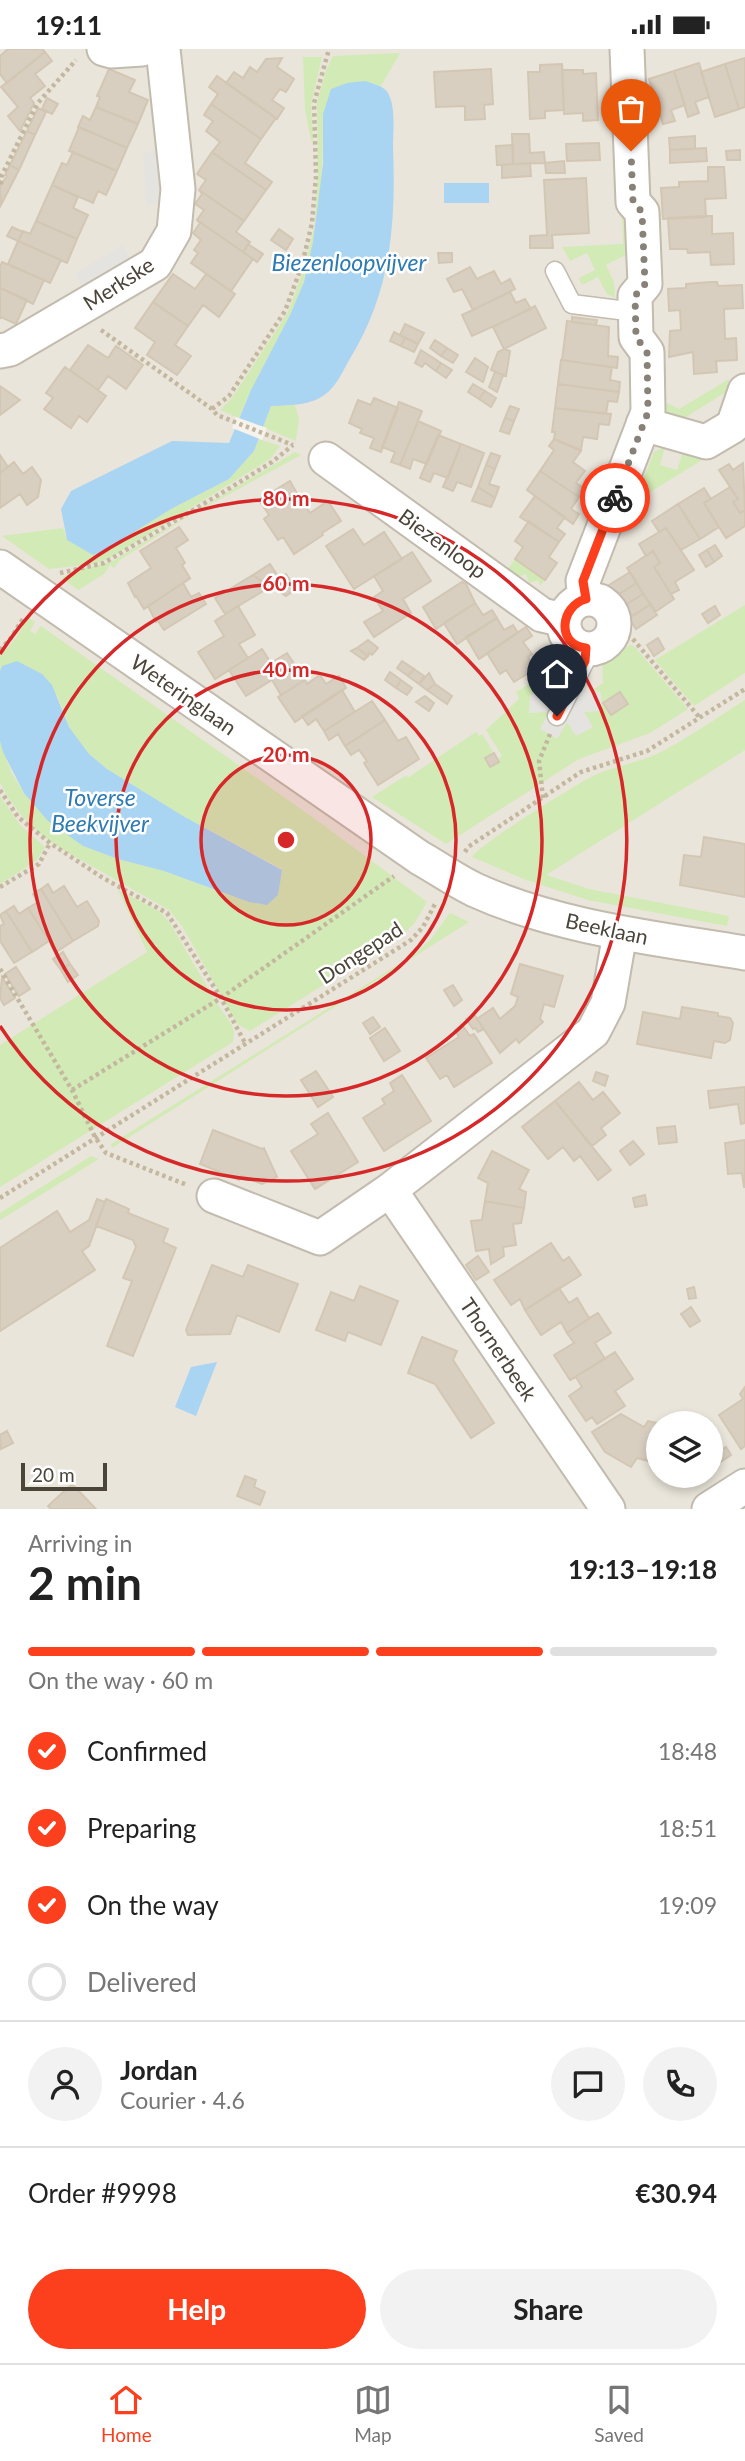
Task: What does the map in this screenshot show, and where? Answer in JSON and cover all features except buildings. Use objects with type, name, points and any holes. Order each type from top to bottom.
[{"type":"street","points":[[91,54],[142,49]]},
{"type":"street","name":"Merkske","points":[[0,351],[10,349],[155,264],[174,231],[178,189],[163,49]]},
{"type":"street","points":[[599,641],[580,648],[570,641],[565,632],[648,412],[647,352],[636,337],[635,296],[645,284],[642,212],[633,202],[627,49]]},
{"type":"street","points":[[643,425],[706,442],[733,426],[745,391]]},
{"type":"street","name":"Biezenloop","points":[[326,459],[542,615],[575,610],[600,601],[607,607],[614,624],[599,641]]},
{"type":"street","name":"Weteringlaan","points":[[0,567],[420,858],[462,882]]},
{"type":"street","name":"Beeklaan","points":[[462,882],[526,910],[620,933],[745,953]]},
{"type":"street","points":[[214,1196],[320,1238],[390,1190],[593,1032],[608,1003],[620,933]]},
{"type":"street","name":"Thornerbeek","points":[[390,1190],[608,1509]]},
{"type":"street","points":[[709,1509],[745,1486]]},
{"type":"lane","points":[[555,271],[572,304],[635,312]]},
{"type":"lane","points":[[557,716],[585,661],[599,641]]},
{"type":"path","points":[[212,409],[229,396],[285,311],[302,265],[312,223],[316,176],[314,103],[329,49]]},
{"type":"path","points":[[0,184],[1,173],[37,104],[91,54]]},
{"type":"path","points":[[74,311],[218,415],[273,437]]},
{"type":"path","points":[[0,650],[11,638],[24,615],[36,612],[42,596],[56,574],[104,563],[241,482],[293,445]]},
{"type":"path","points":[[599,641],[632,638],[700,718]]},
{"type":"path","name":"Dongepad","points":[[0,1198],[411,940],[462,882],[468,847],[582,772],[647,751],[745,689]]},
{"type":"path","points":[[543,798],[539,761],[557,716]]},
{"type":"path","points":[[0,790],[18,817],[50,843],[103,878],[167,913],[221,998],[245,1043]]},
{"type":"path","points":[[0,887],[39,864],[50,843]]},
{"type":"path","points":[[72,1090],[221,998],[420,858]]},
{"type":"path","points":[[0,969],[106,1153],[214,1196]]},
{"type":"shaded area","points":[[0,49],[745,49],[745,1509],[0,1509]]},
{"type":"shaded area","points":[[163,151],[165,204],[146,205],[143,152]]},
{"type":"shaded area","points":[[122,245],[134,265],[88,294],[75,274]]},
{"type":"shaded area","points":[[555,667],[571,688],[601,692],[602,711],[584,712],[593,727],[576,736],[567,722],[557,739],[540,729],[549,712],[529,713],[530,694],[548,694],[539,678]]},
{"type":"green space","points":[[400,53],[381,86],[365,81],[323,114],[317,224],[302,286],[239,418],[220,410],[232,398],[288,312],[305,266],[315,223],[318,175],[317,102],[333,56]]},
{"type":"green space","points":[[303,57],[322,57],[311,105],[313,141],[305,109]]},
{"type":"green space","points":[[622,211],[632,219],[633,251],[606,265],[614,282],[615,298],[607,294],[598,277],[582,285],[579,278],[595,270],[587,253],[570,261],[562,247],[623,244]]},
{"type":"green space","points":[[729,379],[726,392],[673,425],[662,410],[661,400],[679,409]]},
{"type":"green space","points":[[295,405],[299,419],[296,441],[263,427],[271,406]]},
{"type":"green space","points":[[259,439],[280,446],[270,459],[110,558],[93,564],[49,569],[2,536],[63,528],[67,540],[94,555],[171,509],[229,479],[254,451]]},
{"type":"green space","points":[[665,447],[660,465],[677,470],[683,452],[702,460],[639,499],[636,498],[654,452]]},
{"type":"green space","points":[[295,452],[301,455],[189,516],[120,560],[114,568],[110,565],[104,574],[78,590],[62,578],[73,571],[111,562]]},
{"type":"green space","points":[[515,559],[545,580],[540,586],[538,580],[529,583],[526,574],[517,577],[507,570]]},
{"type":"green space","points":[[745,605],[745,673],[694,706],[655,660]]},
{"type":"green space","points":[[28,617],[35,622],[30,631],[35,634],[41,626],[322,824],[427,902],[414,924],[397,939],[250,1031],[237,1024],[182,926],[169,910],[67,852],[44,837],[23,817],[0,782],[0,741],[12,774],[24,793],[83,846],[164,871],[249,902],[267,905],[278,895],[282,869],[183,816],[107,769],[89,754],[69,727],[57,695],[2,666],[0,671],[0,656],[15,639]]},
{"type":"green space","points":[[630,645],[634,646],[688,709],[650,733],[579,759],[446,844],[372,797],[405,776],[409,777],[476,732],[479,736],[482,734],[494,753],[485,758],[490,767],[499,762],[497,759],[502,756],[486,730],[519,699],[516,692],[539,678],[549,694],[529,712],[549,712],[540,730],[567,722],[592,727],[583,711],[593,690],[603,683],[602,662]],"holes":[[[620,692],[628,704],[611,715],[603,703]]]},
{"type":"green space","points":[[745,700],[745,750],[546,875],[589,889],[729,916],[727,926],[588,900],[526,880],[472,857],[510,827],[587,779],[663,751]]},
{"type":"green space","points":[[0,796],[20,825],[45,847],[36,861],[0,884]]},
{"type":"green space","points":[[118,890],[159,911],[168,920],[232,1025],[233,1042],[0,1187],[0,1045],[147,952]]},
{"type":"green space","points":[[450,913],[469,922],[112,1148],[111,1144],[415,954],[431,939]]},
{"type":"green space","points":[[91,1156],[99,1159],[0,1220],[0,1213]]},
{"type":"water","name":"Biezenloopvijver","points":[[365,81],[386,90],[391,99],[394,119],[394,175],[391,231],[388,258],[374,310],[338,380],[325,395],[311,402],[271,406],[254,451],[229,479],[171,509],[102,552],[93,555],[67,540],[61,509],[71,491],[172,441],[229,443],[251,390],[304,282],[313,242],[323,164],[323,114],[331,89],[347,83]]},
{"type":"water","points":[[444,183],[489,183],[489,203],[444,203]]},
{"type":"water","name":"Toverse Beekvijver","points":[[17,661],[42,674],[52,685],[69,727],[89,754],[107,769],[183,816],[282,870],[278,895],[267,905],[249,902],[164,871],[83,846],[48,821],[24,793],[0,741],[0,671],[2,666]]},
{"type":"water","points":[[217,1362],[196,1416],[175,1407],[191,1367]]},
{"type":"pier","points":[[236,417],[267,428],[262,440],[232,428]]},
{"type":"way so far","points":[[615,498],[648,412],[647,352],[636,337],[635,296],[645,284],[642,212],[633,202],[631,151]]},
{"type":"route","points":[[557,716],[585,661],[586,648],[580,648],[570,641],[565,632],[564,620],[574,604],[586,599],[583,581],[615,498]]}]
